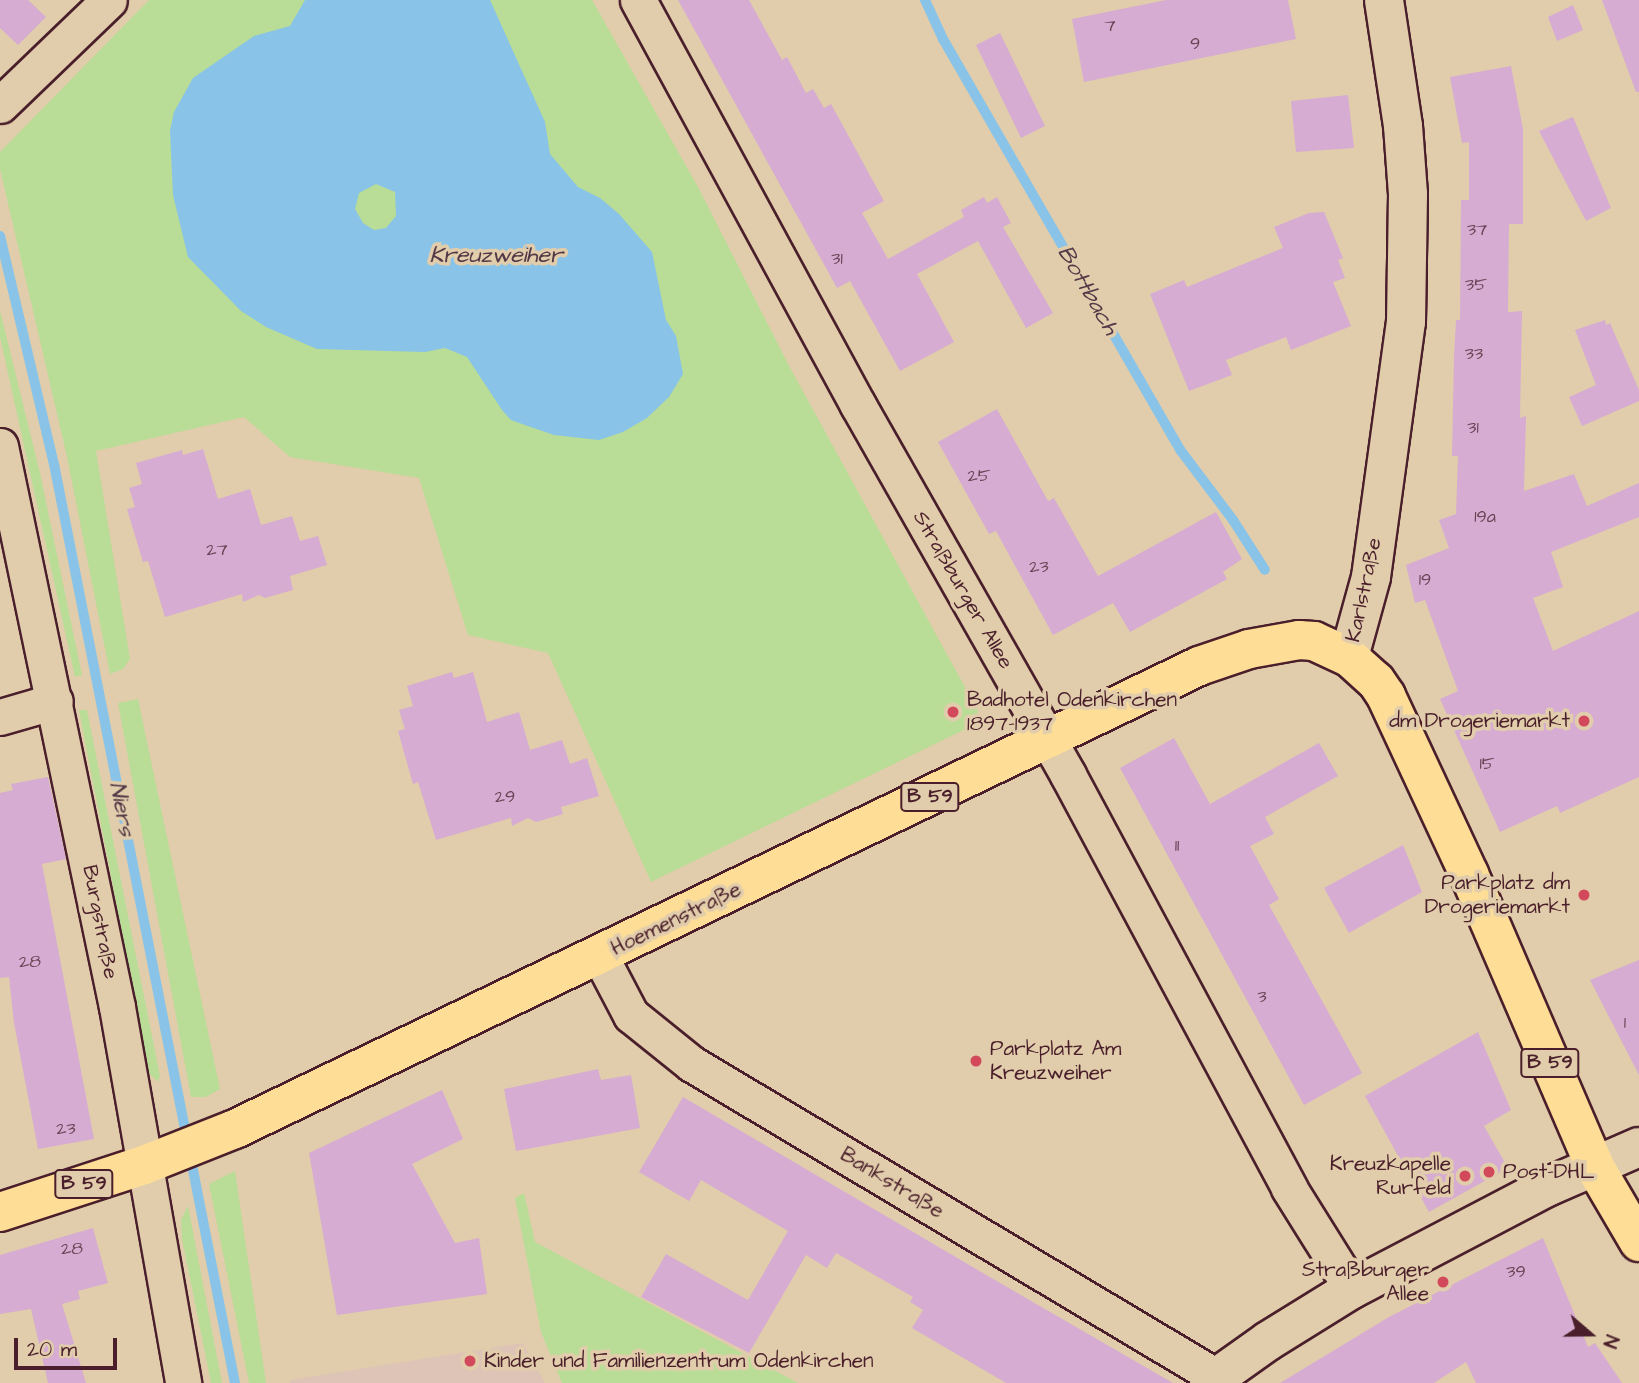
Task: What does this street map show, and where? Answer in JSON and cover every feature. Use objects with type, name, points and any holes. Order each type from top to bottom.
[{"type":"main road","name":"Hoemenstraße","points":[[0,1212],[220,1136],[970,778],[1046,737],[1199,666],[1249,649],[1307,641],[1349,657]]},
{"type":"main road","name":"Karlstraße","points":[[1349,657],[1376,681],[1386,696],[1469,874],[1595,1167]]},
{"type":"main road","name":"B 59","points":[[1595,1167],[1639,1242]]},
{"type":"street","points":[[2,104],[109,0]]},
{"type":"street","name":"Straßburger Allee","points":[[638,0],[858,405],[1046,737],[1290,1188],[1352,1289]]},
{"type":"street","name":"Karlstraße","points":[[1349,657],[1371,577],[1406,322],[1409,250],[1406,172],[1396,74],[1384,0]]},
{"type":"street","name":"Burgstraße","points":[[2,458],[117,1007],[155,1160],[183,1383]]},
{"type":"street","points":[[0,717],[55,701]]},
{"type":"street","name":"Bankstraße","points":[[600,956],[631,1015],[692,1064],[1212,1380]]},
{"type":"street","points":[[1212,1380],[1352,1289],[1547,1186],[1639,1147]]},
{"type":"shaded area","name":"Kinder und Familienzentrum Odenkirchen","points":[[523,1343],[545,1383],[290,1383],[290,1380]]},
{"type":"green space","points":[[149,0],[592,0],[698,187],[788,364],[978,711],[974,725],[651,882],[548,653],[468,635],[419,478],[290,457],[244,417],[96,451],[130,659],[123,669],[110,674],[67,457],[0,169],[0,152]]},
{"type":"green space","points":[[0,311],[40,473],[82,675],[75,677],[0,337]]},
{"type":"green space","points":[[138,699],[220,1089],[206,1097],[191,1097],[118,703]]},
{"type":"green space","points":[[79,710],[87,710],[160,1076],[158,1082],[149,1073]]},
{"type":"green space","points":[[235,1171],[266,1383],[249,1383],[209,1184]]},
{"type":"green space","points":[[524,1193],[535,1242],[798,1383],[562,1383],[541,1332],[515,1198]]},
{"type":"green space","points":[[188,1206],[222,1383],[211,1383],[182,1239],[181,1220]]},
{"type":"water","name":"Kreuzweiher","points":[[305,0],[490,0],[545,122],[550,154],[578,187],[600,198],[619,214],[652,252],[666,320],[676,336],[683,374],[669,397],[647,418],[623,432],[599,440],[554,435],[511,420],[467,357],[445,348],[425,352],[317,349],[266,327],[241,311],[188,257],[173,195],[170,131],[174,112],[193,78],[254,36],[290,26]],"holes":[[[376,184],[395,192],[396,216],[386,228],[374,230],[363,223],[355,209],[359,193]]]},
{"type":"building","points":[[0,0],[28,0],[46,17],[18,45],[0,28]]},
{"type":"building","points":[[678,0],[749,0],[782,60],[787,57],[806,93],[813,89],[824,108],[831,104],[884,201],[862,213],[888,259],[964,217],[961,210],[984,197],[987,203],[997,197],[1011,223],[1003,227],[1053,313],[1026,328],[978,241],[917,274],[954,342],[900,371],[850,281],[837,288]]},
{"type":"building","points":[[1166,0],[1288,0],[1296,39],[1084,82],[1072,19]]},
{"type":"building","points":[[1602,0],[1639,0],[1639,92],[1636,92]]},
{"type":"building","points":[[1573,5],[1583,30],[1557,41],[1548,17]]},
{"type":"building","points":[[1000,33],[1045,126],[1021,138],[976,45]]},
{"type":"building","points":[[1511,66],[1523,129],[1523,224],[1509,224],[1508,312],[1522,311],[1520,418],[1526,416],[1524,491],[1574,474],[1587,506],[1639,483],[1639,517],[1551,552],[1563,587],[1533,598],[1553,651],[1639,611],[1639,777],[1560,813],[1557,806],[1500,832],[1440,699],[1458,691],[1425,600],[1415,603],[1406,565],[1449,548],[1439,520],[1456,514],[1458,456],[1452,456],[1454,357],[1456,320],[1460,320],[1461,200],[1469,200],[1469,142],[1462,143],[1450,77]]},
{"type":"building","points":[[1348,95],[1354,148],[1296,152],[1291,101]]},
{"type":"building","points":[[1573,117],[1611,208],[1586,221],[1539,131]]},
{"type":"building","points":[[1324,212],[1343,258],[1338,260],[1345,278],[1333,282],[1351,326],[1291,350],[1286,337],[1226,360],[1232,375],[1189,391],[1150,294],[1184,280],[1187,287],[1283,248],[1274,227],[1309,213]]},
{"type":"building","points":[[1605,320],[1606,325],[1610,323],[1639,390],[1639,401],[1582,426],[1569,397],[1596,385],[1575,330]]},
{"type":"building","points":[[997,409],[1048,501],[1054,498],[1098,576],[1216,512],[1242,559],[1223,572],[1227,579],[1130,632],[1113,603],[1053,635],[996,531],[989,534],[938,442]]},
{"type":"building","points":[[203,449],[218,499],[250,489],[261,525],[292,516],[300,541],[318,536],[327,565],[290,576],[293,590],[265,598],[259,595],[243,602],[242,594],[165,617],[148,561],[143,562],[127,509],[135,507],[129,488],[142,484],[136,463],[182,450],[183,455]]},
{"type":"building","points":[[452,672],[454,678],[473,672],[487,722],[519,712],[530,750],[562,740],[570,764],[587,758],[599,796],[561,807],[563,814],[536,822],[528,818],[512,826],[511,818],[436,840],[418,782],[413,784],[398,731],[405,729],[399,710],[413,706],[407,686]]},
{"type":"building","points":[[1174,738],[1210,804],[1319,743],[1338,776],[1265,817],[1274,834],[1250,846],[1279,899],[1269,905],[1362,1073],[1304,1105],[1120,768]]},
{"type":"building","points":[[48,777],[66,859],[42,864],[94,1139],[38,1149],[14,1023],[9,977],[0,978],[0,793],[13,790],[11,784]]},
{"type":"building","points":[[1403,845],[1422,892],[1349,933],[1324,888]]},
{"type":"building","points":[[1639,960],[1639,1075],[1590,980]]},
{"type":"building","points":[[1478,1032],[1511,1110],[1484,1126],[1508,1168],[1429,1212],[1365,1096]]},
{"type":"building","points":[[598,1069],[601,1080],[631,1075],[640,1128],[516,1151],[504,1089]]},
{"type":"building","points":[[442,1090],[463,1139],[412,1164],[455,1243],[479,1238],[487,1294],[337,1315],[309,1153]]},
{"type":"building","points":[[683,1097],[1173,1383],[1006,1383],[912,1328],[923,1310],[910,1302],[913,1297],[836,1253],[827,1268],[806,1255],[749,1353],[641,1297],[666,1254],[748,1300],[788,1231],[701,1180],[689,1201],[639,1172]]},
{"type":"building","points":[[93,1228],[108,1283],[78,1291],[80,1299],[62,1304],[86,1383],[48,1383],[31,1309],[0,1314],[0,1255]]},
{"type":"building","points":[[1543,1238],[1588,1347],[1595,1343],[1622,1383],[1476,1383],[1466,1362],[1434,1383],[1280,1383],[1389,1317]]},
{"type":"waterway","name":"Bottbach","points":[[925,0],[943,39],[1181,451],[1233,520],[1265,570]]},
{"type":"waterway","name":"Niers","points":[[0,236],[55,469],[235,1383]]},
{"type":"place","name":"Badhotel Odenkirchen 1897-1937","points":[[953,712]]},
{"type":"place","name":"dm Drogeriemarkt","points":[[1584,721]]},
{"type":"place","name":"Parkplatz dm Drogeriemarkt","points":[[1584,895]]},
{"type":"place","name":"Parkplatz Am Kreuzweiher","points":[[976,1061]]},
{"type":"place","name":"Post-DHL","points":[[1489,1172]]},
{"type":"place","name":"Kreuzkapelle Rurfeld","points":[[1465,1176]]},
{"type":"place","name":"Straßburger Allee","points":[[1443,1282]]},
{"type":"place","name":"Kinder und Familienzentrum Odenkirchen","points":[[470,1361]]}]
